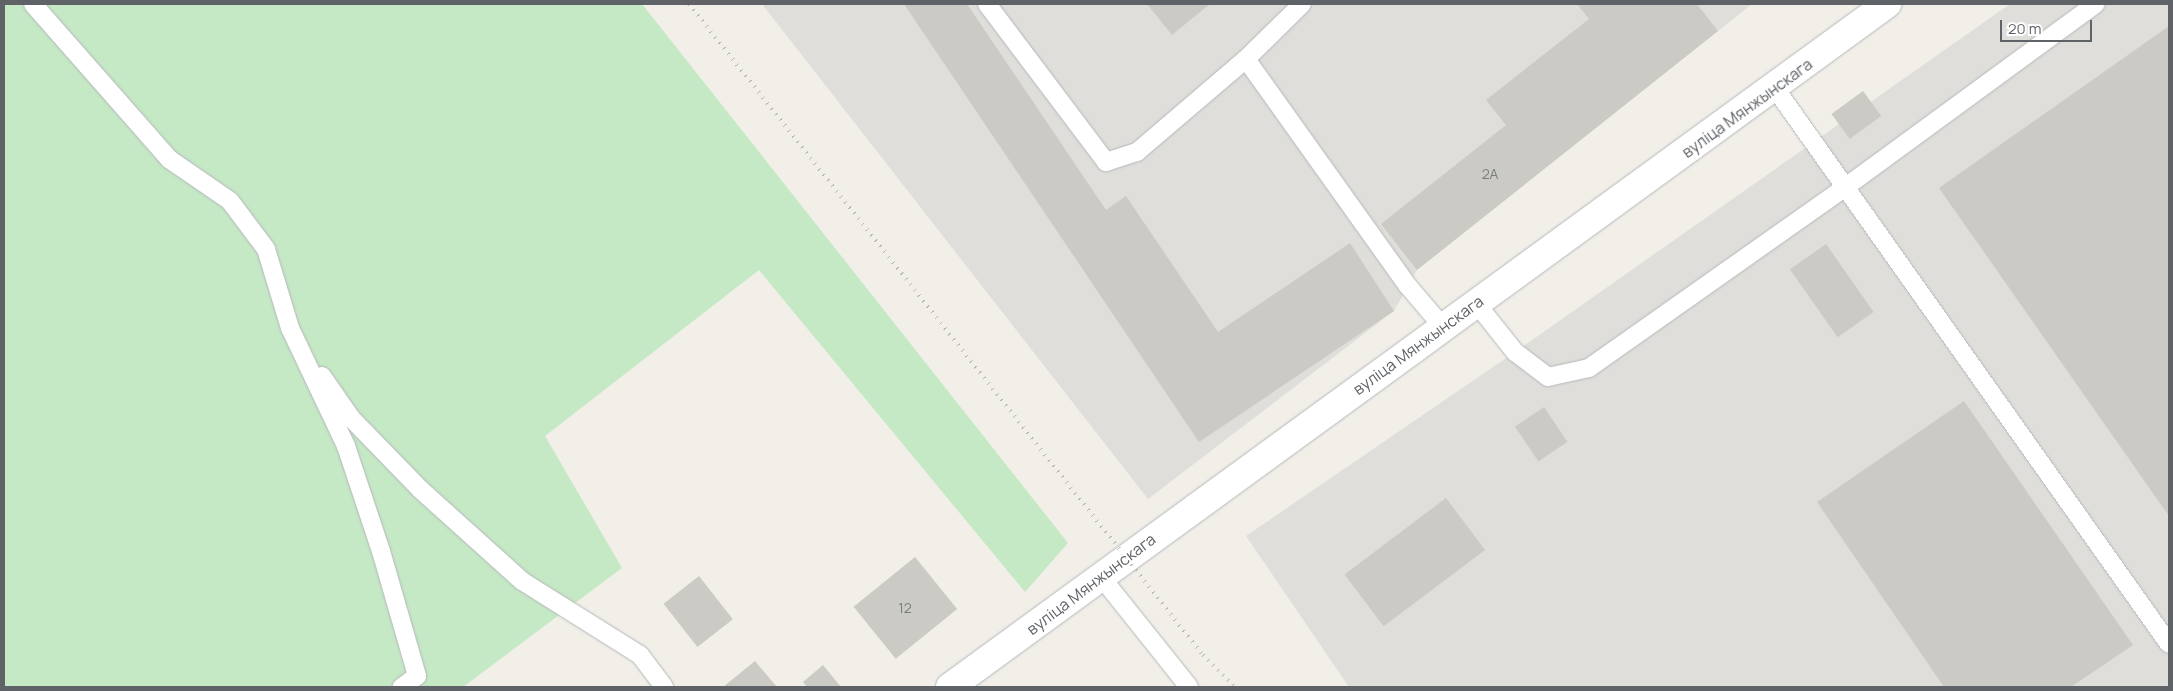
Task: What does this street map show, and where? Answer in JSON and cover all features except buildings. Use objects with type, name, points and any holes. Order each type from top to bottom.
[{"type":"street","name":"вуліца Мянжынскага","points":[[950,687],[1102,578],[1476,303],[1775,88],[1887,4]]},
{"type":"lane","points":[[33,4],[169,159],[230,201],[266,249],[290,328],[346,446],[381,551],[417,676],[402,687]]},
{"type":"lane","points":[[987,4],[1106,162],[1137,152],[1246,59],[1302,4]]},
{"type":"lane","points":[[1476,303],[1515,352],[1548,377],[1589,368],[1847,186],[2096,4]]},
{"type":"lane","points":[[1246,59],[1408,286],[1443,327]]},
{"type":"lane","points":[[1775,88],[1847,186],[2169,644]]},
{"type":"lane","points":[[290,328],[351,418],[421,490],[522,581],[640,655],[664,687]]},
{"type":"lane","points":[[1102,578],[1189,687]]},
{"type":"shaded area","points":[[762,4],[1752,4],[1417,270],[1394,311],[1148,499]]},
{"type":"shaded area","points":[[2010,4],[2169,4],[2169,687],[1349,687],[1246,536],[1515,352]]},
{"type":"green space","points":[[4,4],[642,4],[1068,543],[1025,592],[759,270],[545,436],[622,568],[463,687],[4,687]]},
{"type":"railway","points":[[689,4],[1203,655],[1235,687]]}]
